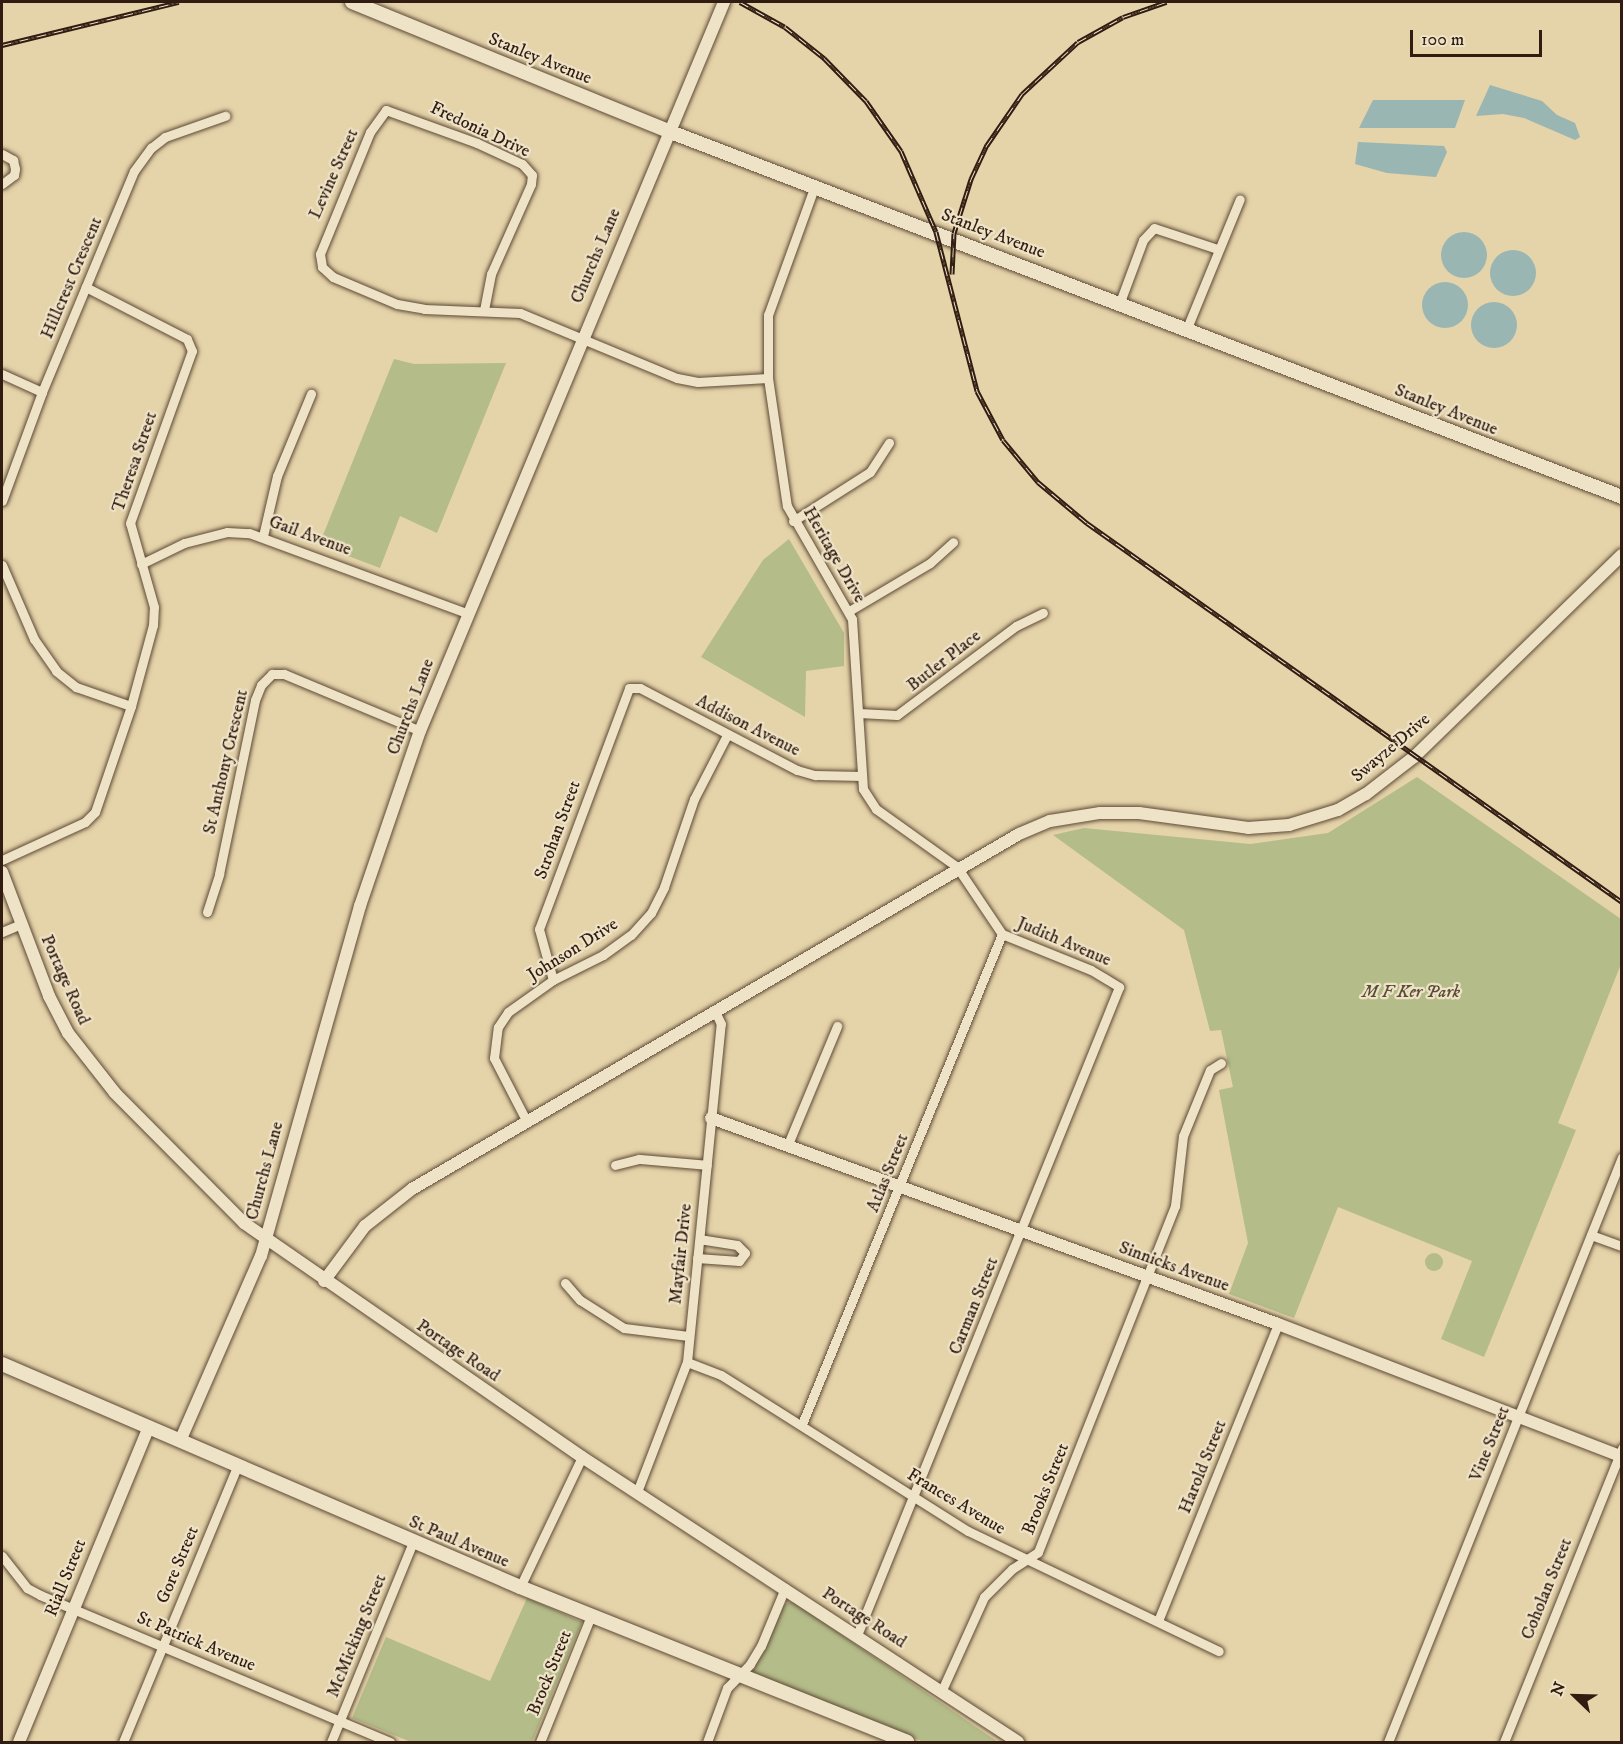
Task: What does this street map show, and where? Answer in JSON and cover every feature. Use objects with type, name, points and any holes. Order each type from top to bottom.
[{"type":"main road","name":"Stanley Avenue","points":[[352,2],[814,188],[1120,302],[1622,497]]},
{"type":"main road","name":"St Paul Avenue","points":[[2,1364],[520,1587],[737,1677],[907,1743]]},
{"type":"street","name":"Churchs Lane","points":[[180,1441],[265,1240],[360,906],[420,731],[581,338],[724,2]]},
{"type":"street","name":"Levine Street","points":[[412,118],[386,110],[370,132],[320,254],[322,267],[333,277],[397,304],[424,309],[484,310]]},
{"type":"street","name":"Hillcrest Crescent","points":[[2,501],[42,392],[134,171],[150,148],[165,137],[225,116]]},
{"type":"street","name":"Fredonia Drive","points":[[412,118],[522,164],[532,175],[531,184],[491,274],[484,310]]},
{"type":"street","points":[[2,154],[13,160],[15,169],[14,175],[2,184]]},
{"type":"street","name":"Heritage Drive","points":[[814,188],[768,315],[768,378],[782,485],[794,520],[849,611],[859,713],[862,776],[867,800],[876,809],[957,867]]},
{"type":"street","points":[[1187,328],[1217,249],[1240,199]]},
{"type":"street","points":[[1120,302],[1143,240],[1154,228],[1217,249]]},
{"type":"street","name":"Theresa Street","points":[[2,860],[85,822],[95,812],[131,706],[153,625],[154,607],[130,523],[132,512],[192,351],[187,339],[86,286]]},
{"type":"street","points":[[484,310],[520,313],[677,378],[698,382],[768,378]]},
{"type":"street","points":[[2,374],[42,392]]},
{"type":"street","points":[[263,536],[277,476],[311,394]]},
{"type":"street","points":[[794,520],[870,472],[889,443]]},
{"type":"street","name":"Gail Avenue","points":[[141,564],[209,536],[227,532],[263,536],[467,613]]},
{"type":"street","points":[[849,611],[930,563],[953,542]]},
{"type":"street","name":"Swayze Drive","points":[[324,1281],[365,1226],[411,1189],[957,867],[1050,821],[1100,813],[1139,813],[1248,828],[1289,825],[1338,810],[1366,794],[1414,757],[1622,555]]},
{"type":"street","points":[[2,565],[34,639],[56,670],[76,687],[131,706]]},
{"type":"street","name":"Butler Place","points":[[859,713],[897,715],[1016,626],[1043,613]]},
{"type":"street","name":"St Anthony Crescent","points":[[207,912],[219,874],[255,700],[261,685],[272,674],[284,674],[420,731]]},
{"type":"street","name":"Addison Avenue","points":[[626,693],[630,688],[640,688],[727,735],[807,773],[862,776]]},
{"type":"street","name":"Strohan Street","points":[[553,980],[539,929],[626,693]]},
{"type":"street","name":"Johnson Drive","points":[[527,1122],[494,1058],[493,1044],[508,1012],[553,980],[603,955],[631,934],[651,913],[664,887],[694,799],[727,735]]},
{"type":"street","name":"Judith Avenue","points":[[957,867],[1002,934],[1091,970],[1119,987]]},
{"type":"street","name":"Portage Road","points":[[2,872],[49,996],[68,1033],[92,1067],[215,1197],[265,1240],[582,1457],[942,1690],[1018,1743]]},
{"type":"street","points":[[2,932],[21,924]]},
{"type":"street","name":"Atlas Street","points":[[802,1424],[902,1185],[1002,934]]},
{"type":"street","name":"Carman Street","points":[[857,1635],[915,1498],[1119,987]]},
{"type":"street","name":"Mayfair Drive","points":[[637,1492],[687,1362],[721,1024],[715,1011]]},
{"type":"street","points":[[788,1144],[837,1026]]},
{"type":"street","name":"Brooks Street","points":[[942,1690],[984,1597],[1012,1569],[1028,1561],[1038,1552],[1175,1206],[1183,1136],[1210,1070],[1221,1063]]},
{"type":"street","name":"Sinnicks Avenue","points":[[711,1118],[902,1185],[1278,1324],[1519,1418],[1620,1453]]},
{"type":"street","name":"Vine Street","points":[[1388,1743],[1622,1157]]},
{"type":"street","points":[[615,1165],[639,1159],[707,1165]]},
{"type":"street","points":[[1591,1235],[1622,1246]]},
{"type":"street","points":[[697,1258],[739,1261],[746,1253],[737,1245],[700,1239]]},
{"type":"street","points":[[565,1283],[580,1300],[624,1328],[689,1336]]},
{"type":"street","name":"Harold Street","points":[[1158,1622],[1278,1324]]},
{"type":"street","name":"Frances Avenue","points":[[687,1362],[721,1375],[802,1424],[968,1531],[1219,1652]]},
{"type":"street","name":"Riall Street","points":[[19,1743],[148,1427]]},
{"type":"street","name":"Coholan Street","points":[[1504,1743],[1620,1453]]},
{"type":"street","points":[[520,1587],[582,1457]]},
{"type":"street","name":"Gore Street","points":[[123,1743],[237,1467]]},
{"type":"street","name":"McMicking Street","points":[[331,1743],[413,1542]]},
{"type":"street","name":"St Patrick Avenue","points":[[2,1556],[27,1588],[390,1743]]},
{"type":"street","points":[[707,1743],[727,1688],[761,1646],[785,1588]]},
{"type":"street","name":"Brock Street","points":[[540,1743],[591,1616]]},
{"type":"green space","points":[[394,359],[414,364],[506,363],[437,533],[400,516],[380,568],[319,545]]},
{"type":"green space","points":[[789,539],[844,633],[844,666],[806,671],[805,717],[701,657],[763,560]]},
{"type":"green space","name":"M F Ker Park","points":[[1417,777],[1621,919],[1621,964],[1558,1123],[1576,1130],[1484,1357],[1441,1339],[1472,1261],[1338,1207],[1294,1318],[1229,1294],[1248,1243],[1219,1090],[1233,1087],[1221,1030],[1210,1031],[1184,930],[1053,835],[1084,828],[1250,844],[1328,833]]},
{"type":"green space","points":[[1430,1253],[1438,1253],[1443,1258],[1441,1269],[1430,1271],[1425,1266],[1425,1258]]},
{"type":"green space","points":[[527,1598],[582,1622],[532,1742],[411,1742],[352,1718],[386,1637],[490,1681]]},
{"type":"green space","points":[[789,1602],[795,1603],[998,1742],[924,1742],[756,1678],[752,1673],[783,1606]]},
{"type":"water","points":[[1490,85],[1542,101],[1557,115],[1575,123],[1580,137],[1575,140],[1524,118],[1503,114],[1476,116]]},
{"type":"water","points":[[1373,100],[1465,100],[1455,128],[1359,128]]},
{"type":"water","points":[[1358,142],[1444,146],[1447,152],[1436,177],[1387,173],[1355,164]]},
{"type":"water","points":[[1464,232],[1480,239],[1487,255],[1480,271],[1464,278],[1448,271],[1441,255],[1448,239]]},
{"type":"water","points":[[1513,250],[1529,257],[1536,273],[1529,289],[1513,296],[1497,289],[1490,273],[1497,257]]},
{"type":"water","points":[[1445,282],[1461,289],[1468,305],[1461,321],[1445,328],[1429,321],[1422,305],[1429,289]]},
{"type":"water","points":[[1494,302],[1510,309],[1517,325],[1510,341],[1494,348],[1478,341],[1471,325],[1478,309]]},
{"type":"railway","points":[[2,45],[179,2]]},
{"type":"railway","points":[[740,2],[785,27],[824,58],[866,101],[901,151],[936,232],[977,391],[1003,440],[1038,482],[1087,523],[1622,902]]},
{"type":"railway","points":[[952,274],[954,233],[971,179],[987,145],[1022,94],[1078,42],[1123,17],[1166,2]]}]
